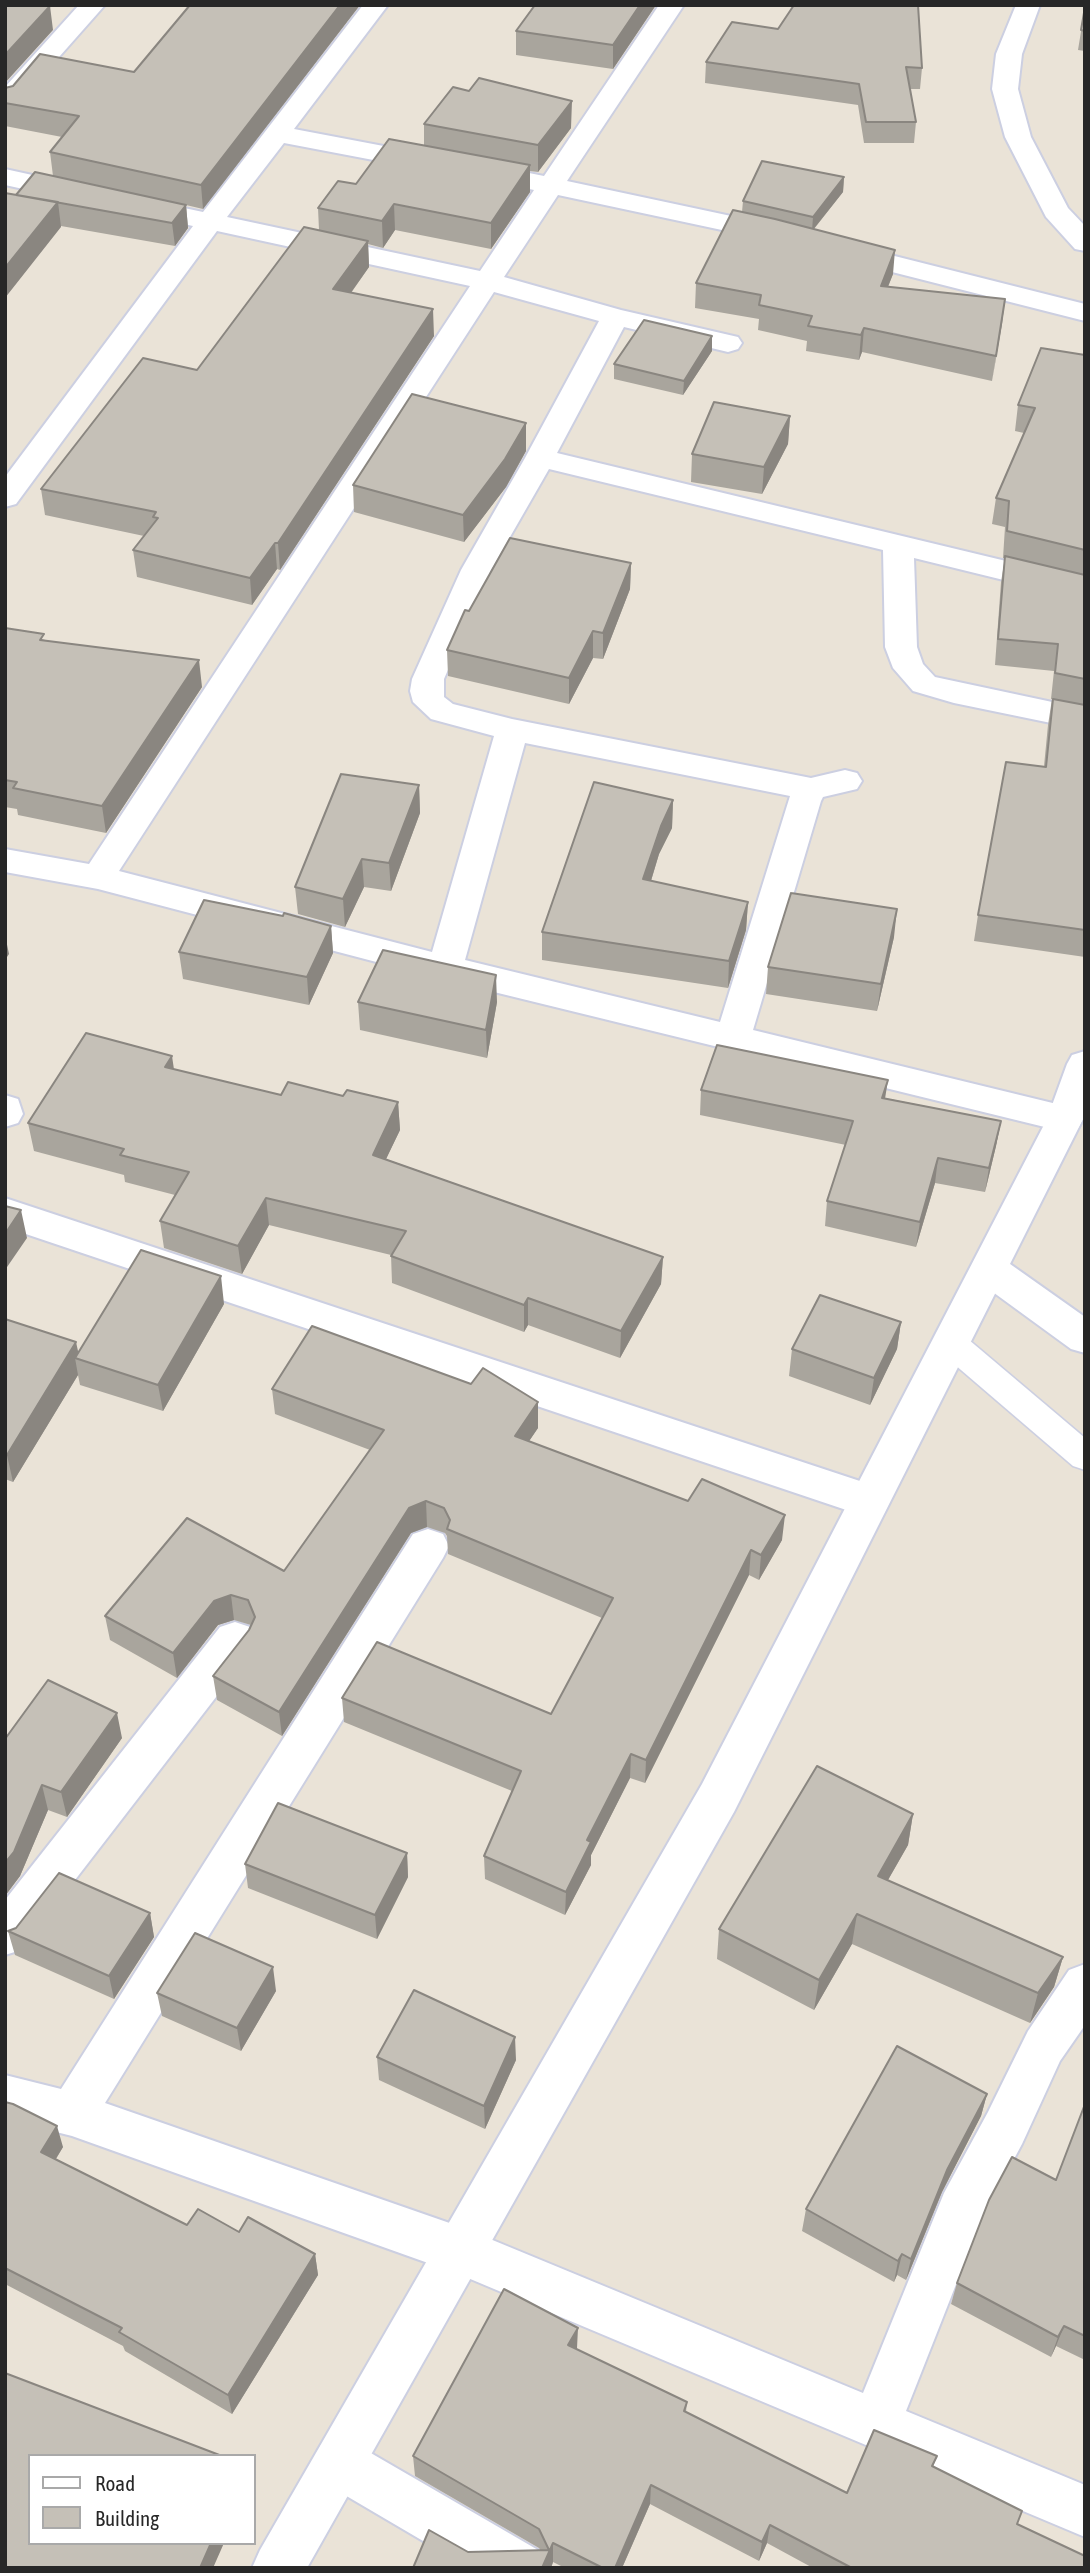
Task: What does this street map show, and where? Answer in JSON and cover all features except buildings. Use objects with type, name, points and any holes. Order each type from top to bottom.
[{"type":"street","points":[[5,103],[93,5]]},
{"type":"street","points":[[5,498],[209,222],[376,5]]},
{"type":"street","points":[[98,877],[487,281],[672,5]]},
{"type":"street","points":[[1028,5],[1009,54],[1005,89],[1018,137],[1056,211],[1085,243]]},
{"type":"street","points":[[278,134],[456,167]]},
{"type":"street","points":[[5,177],[487,281],[615,317],[728,343]]},
{"type":"street","points":[[510,177],[809,242],[1085,313]]},
{"type":"street","points":[[615,317],[540,458],[476,570],[428,679],[426,691],[429,702],[442,712],[512,730],[811,789],[845,781]]},
{"type":"street","points":[[540,458],[1085,590]]},
{"type":"street","points":[[898,546],[901,647],[909,668],[925,684],[954,693],[1085,720]]},
{"type":"street","points":[[444,968],[512,730]]},
{"type":"street","points":[[733,1038],[804,802],[811,789]]},
{"type":"street","points":[[5,860],[98,877],[444,968],[1065,1119]]},
{"type":"street","points":[[278,2568],[718,1798],[1065,1119],[1085,1064]]},
{"type":"street","points":[[5,1108],[5,1114]]},
{"type":"street","points":[[5,1212],[870,1502]]},
{"type":"street","points":[[989,1269],[1085,1338]]},
{"type":"street","points":[[72,2114],[428,1546]]},
{"type":"street","points":[[5,1935],[235,1640]]},
{"type":"street","points":[[876,2424],[961,2209],[1005,2129],[1044,2046],[1085,1985]]},
{"type":"street","points":[[5,2097],[72,2114],[461,2251],[1085,2511]]},
{"type":"street","points":[[339,2463],[520,2568]]},
{"type":"lane","points":[[951,1343],[1085,1457]]}]
